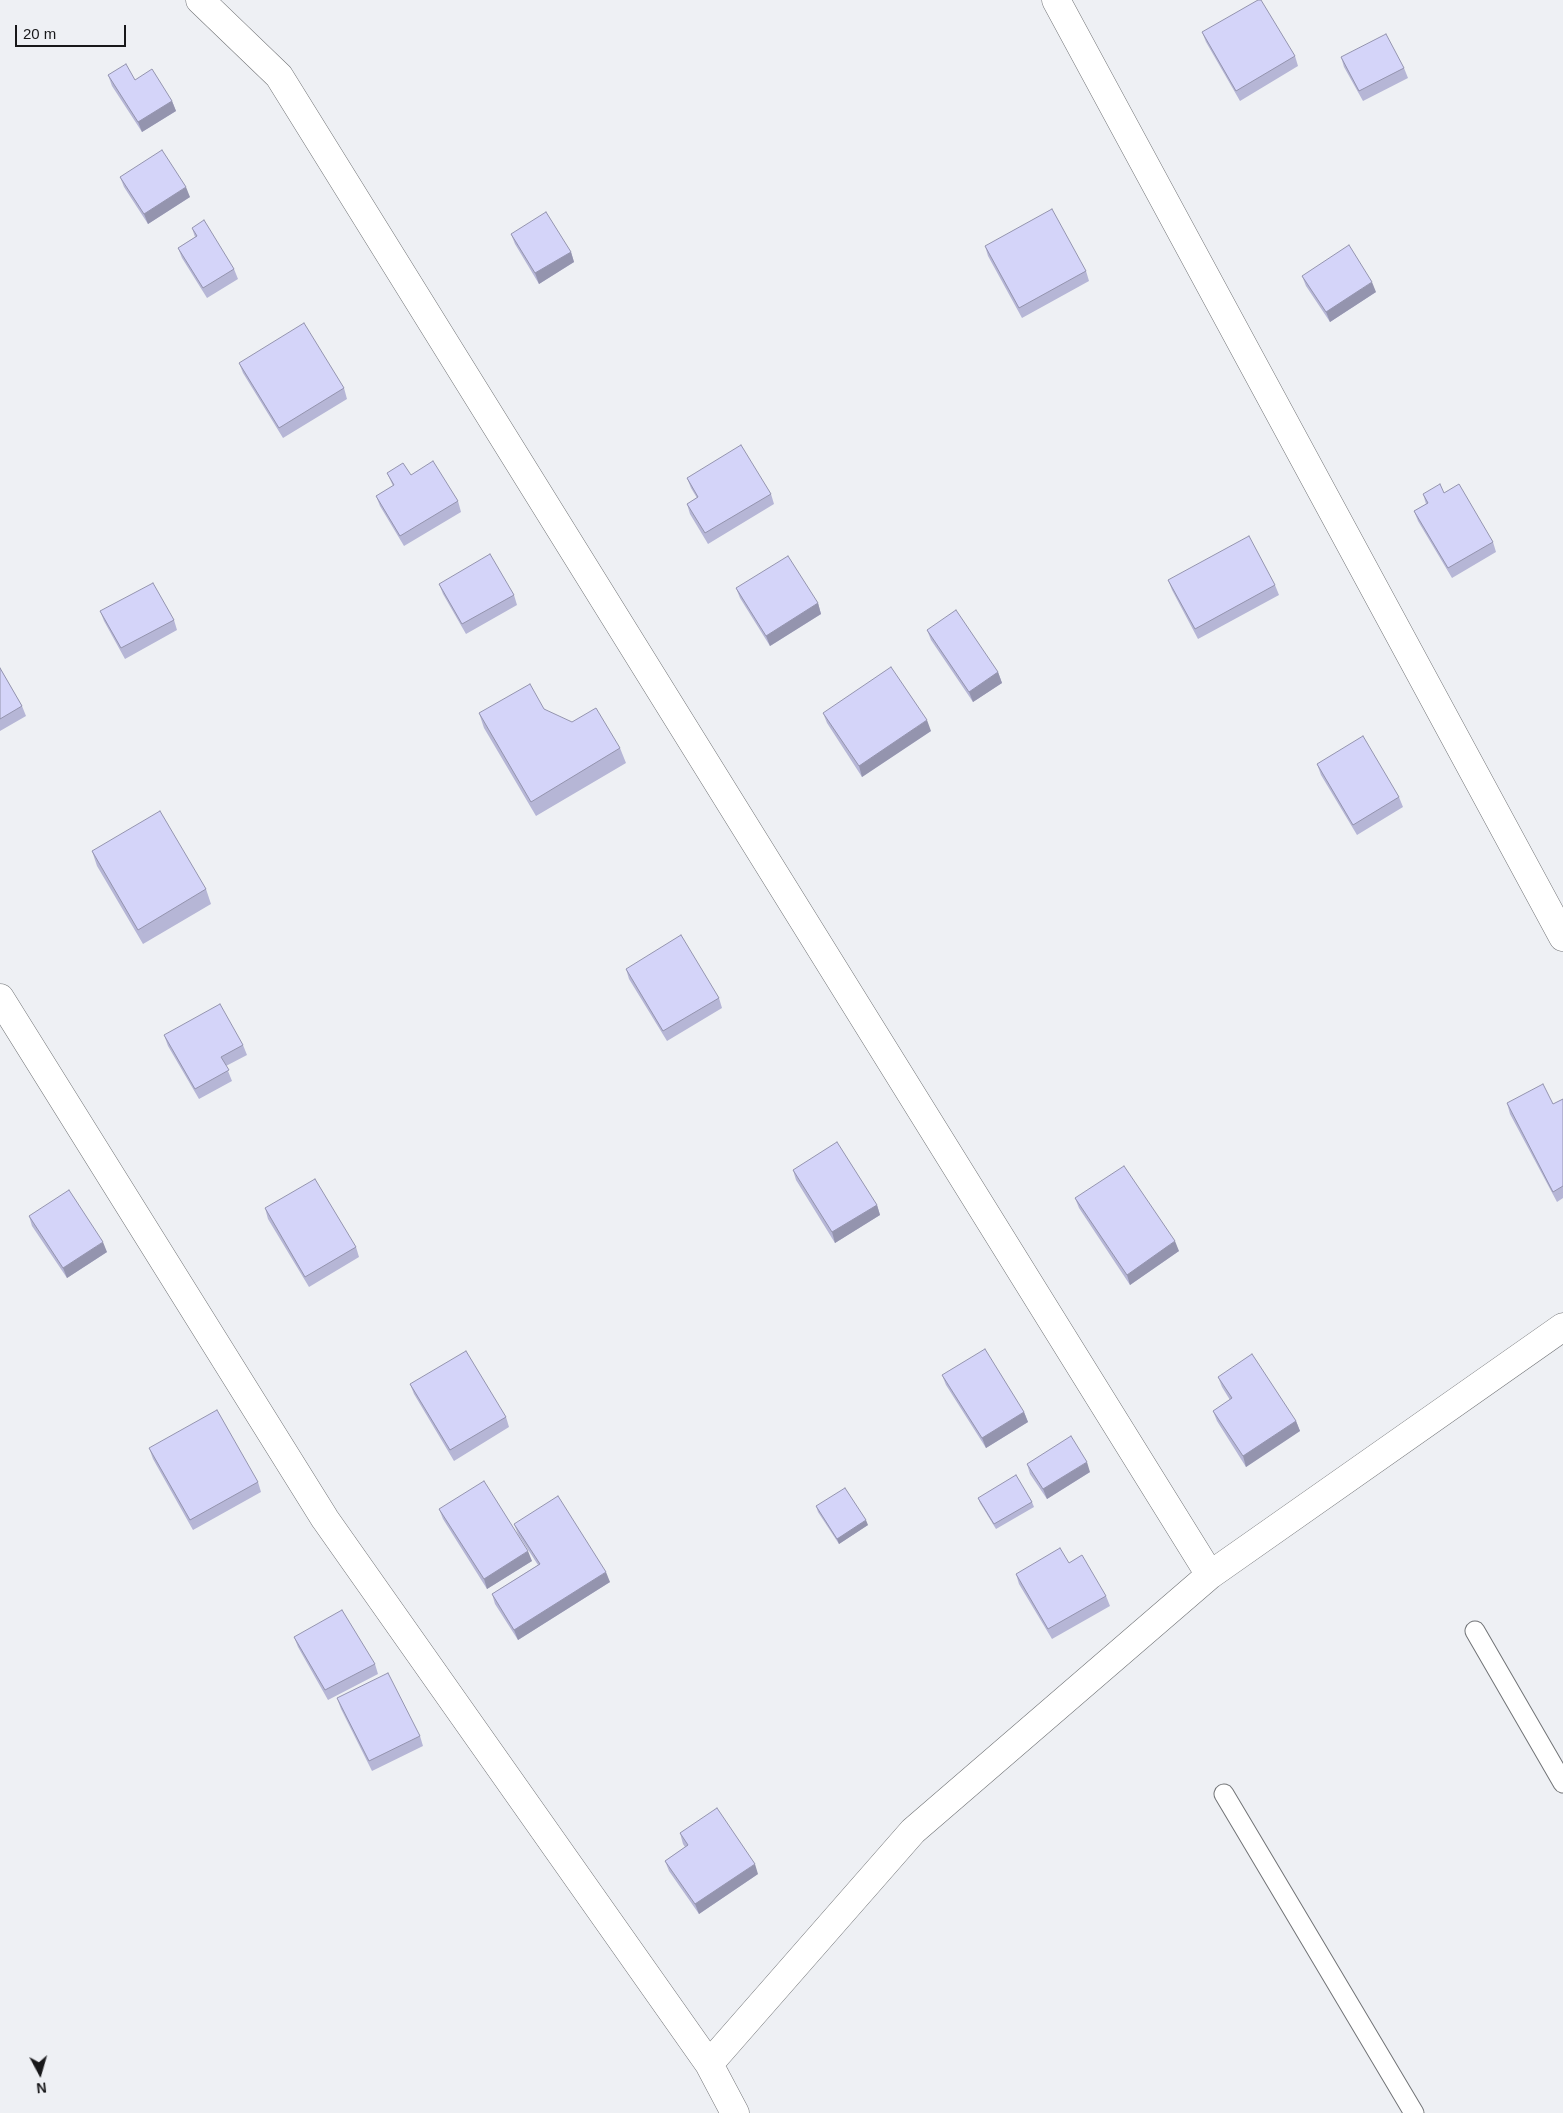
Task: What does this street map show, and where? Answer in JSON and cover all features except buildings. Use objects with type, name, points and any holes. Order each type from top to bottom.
[{"type":"street","points":[[200,0],[279,76],[1210,1575]]},
{"type":"street","points":[[1056,0],[1563,937]]},
{"type":"street","points":[[0,998],[326,1519],[710,2064],[735,2113]]},
{"type":"street","points":[[710,2064],[913,1831],[1210,1575],[1563,1327]]},
{"type":"lane","points":[[1475,1630],[1563,1783]]},
{"type":"lane","points":[[1224,1794],[1414,2113]]}]
